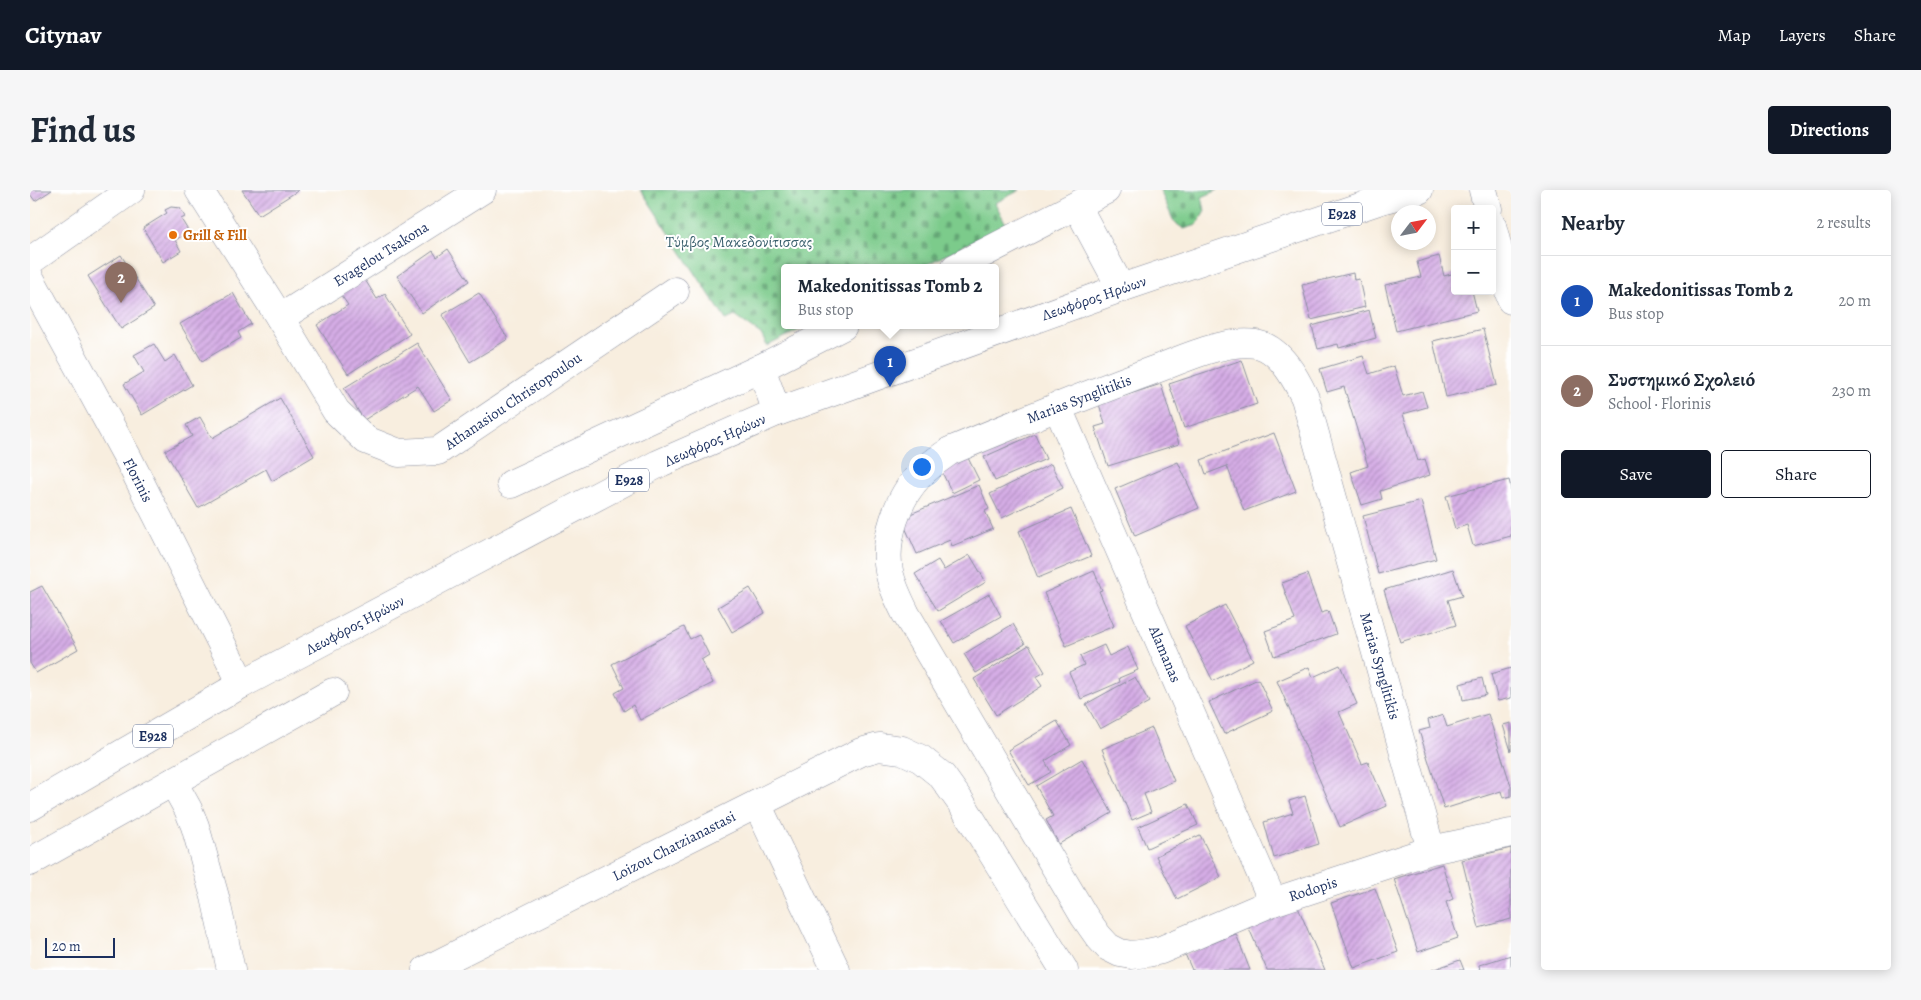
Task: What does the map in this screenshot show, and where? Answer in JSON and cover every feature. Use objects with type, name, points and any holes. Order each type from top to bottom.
[{"type":"street","points":[[30,260],[131,190]]},
{"type":"street","name":"Athanasiou Christopoulou","points":[[199,190],[336,411],[366,440],[399,453],[438,450],[675,291]]},
{"type":"street","name":"Evagelou Tsakona","points":[[280,318],[482,190]]},
{"type":"street","points":[[963,264],[1106,190]]},
{"type":"street","name":"Λεωφόρος Ηρώων","points":[[30,807],[242,684],[658,464],[777,412],[1121,288],[1381,200],[1419,190]]},
{"type":"street","points":[[1484,190],[1487,205]]},
{"type":"street","points":[[1077,206],[1121,288]]},
{"type":"street","points":[[1496,241],[1511,300]]},
{"type":"street","name":"Florinis","points":[[30,278],[128,458],[242,684]]},
{"type":"street","points":[[511,484],[761,368],[837,329]]},
{"type":"street","name":"Marias Synglitikis","points":[[1120,953],[1108,947],[1079,909],[906,614],[896,594],[889,570],[888,539],[898,511],[919,476],[936,460],[950,451],[1057,406],[1224,346],[1241,343],[1258,344],[1274,353],[1284,362],[1295,377],[1305,398],[1431,850]]},
{"type":"street","points":[[761,368],[777,412]]},
{"type":"street","name":"Alamanas","points":[[1057,406],[1273,902]]},
{"type":"street","points":[[30,862],[334,692]]},
{"type":"street","name":"Loizou Chatzianastasi","points":[[426,970],[861,752],[879,747],[902,750],[921,759],[942,776],[962,804],[1064,970]]},
{"type":"street","points":[[173,782],[195,826],[215,897],[231,970]]},
{"type":"street","points":[[757,804],[836,970]]},
{"type":"street","name":"Rodopis","points":[[1120,953],[1132,955],[1161,950],[1273,902],[1431,850],[1511,833]]},
{"type":"green space","name":"Τύμβος Μακεδονίτισσας","points":[[641,190],[1020,190],[995,203],[1006,224],[928,264],[781,264],[781,329],[801,329],[767,346],[761,334],[735,316],[726,320]]},
{"type":"green space","points":[[1160,190],[1218,190],[1202,197],[1205,211],[1197,225],[1184,229],[1174,222]]},
{"type":"building","points":[[30,190],[52,190],[35,201],[30,194]]},
{"type":"building","points":[[242,190],[299,190],[259,215]]},
{"type":"building","points":[[171,207],[180,208],[185,217],[181,219],[189,232],[175,240],[181,251],[163,262],[143,228],[167,213],[165,210]]},
{"type":"building","points":[[448,249],[469,281],[422,313],[397,276],[433,251],[437,257]]},
{"type":"building","points":[[121,255],[154,308],[121,329],[88,276]]},
{"type":"building","points":[[1439,256],[1444,276],[1451,274],[1451,295],[1473,295],[1477,311],[1396,331],[1385,285],[1421,277],[1417,262]]},
{"type":"building","points":[[1353,273],[1354,280],[1359,279],[1365,307],[1311,320],[1302,285]]},
{"type":"building","points":[[362,275],[377,299],[385,294],[410,334],[348,374],[317,325],[348,305],[338,291]]},
{"type":"building","points":[[233,293],[251,324],[238,332],[241,338],[202,361],[180,324]]},
{"type":"building","points":[[479,293],[508,339],[470,362],[442,315]]},
{"type":"building","points":[[1369,310],[1376,338],[1339,348],[1338,344],[1318,349],[1312,326]]},
{"type":"building","points":[[1483,329],[1497,385],[1446,397],[1433,341]]},
{"type":"building","points":[[417,343],[452,400],[434,411],[418,386],[364,420],[344,388]]},
{"type":"building","points":[[154,344],[165,362],[175,355],[192,385],[142,415],[124,384],[144,372],[134,355]]},
{"type":"building","points":[[1363,356],[1369,374],[1394,366],[1403,396],[1422,391],[1427,407],[1403,414],[1418,461],[1425,459],[1430,475],[1380,491],[1382,499],[1362,505],[1351,472],[1368,466],[1344,387],[1327,392],[1320,369]]},
{"type":"building","points":[[1242,360],[1257,404],[1184,428],[1169,384]]},
{"type":"building","points":[[1161,384],[1179,444],[1108,466],[1095,427],[1105,424],[1099,404]]},
{"type":"building","points":[[280,398],[314,456],[272,481],[266,469],[198,508],[165,451],[192,436],[186,425],[200,417],[212,438]]},
{"type":"building","points":[[1274,433],[1296,491],[1244,511],[1227,466],[1206,474],[1201,460]]},
{"type":"building","points":[[1035,434],[1046,459],[995,481],[984,457]]},
{"type":"building","points":[[967,456],[979,480],[952,493],[940,468]]},
{"type":"building","points":[[1178,462],[1199,508],[1135,536],[1115,489]]},
{"type":"building","points":[[1051,464],[1063,488],[1002,518],[990,494]]},
{"type":"building","points":[[1509,480],[1511,488],[1511,536],[1473,546],[1467,525],[1455,529],[1446,496]]},
{"type":"building","points":[[979,485],[989,509],[985,511],[993,529],[952,546],[950,540],[917,554],[901,518]]},
{"type":"building","points":[[1421,501],[1436,559],[1378,574],[1363,516]]},
{"type":"building","points":[[1071,509],[1091,556],[1038,578],[1019,531]]},
{"type":"building","points":[[970,555],[986,582],[938,611],[915,574],[938,560],[944,570]]},
{"type":"building","points":[[1453,569],[1462,596],[1448,600],[1456,625],[1400,642],[1384,590]]},
{"type":"building","points":[[1094,571],[1102,590],[1099,591],[1114,626],[1066,646],[1044,593]]},
{"type":"building","points":[[1307,574],[1321,613],[1328,611],[1336,634],[1274,656],[1265,631],[1295,620],[1282,583]]},
{"type":"building","points":[[42,586],[78,649],[36,673],[30,663],[30,592]]},
{"type":"building","points":[[750,588],[765,613],[732,632],[718,607]]},
{"type":"building","points":[[989,594],[1001,616],[954,643],[941,621]]},
{"type":"building","points":[[1225,605],[1253,660],[1213,681],[1185,626]]},
{"type":"building","points":[[1013,624],[1025,644],[976,673],[964,654]]},
{"type":"building","points":[[684,627],[690,639],[699,635],[709,655],[701,660],[713,683],[640,720],[633,705],[624,711],[615,693],[624,688],[612,664]]},
{"type":"building","points":[[1029,645],[1045,672],[1036,677],[1042,686],[996,715],[974,679]]},
{"type":"building","points":[[1104,645],[1109,656],[1128,647],[1138,670],[1119,678],[1120,682],[1081,699],[1069,672],[1084,665],[1080,656]]},
{"type":"building","points":[[1340,665],[1357,704],[1339,712],[1362,764],[1368,762],[1387,806],[1340,827],[1277,681],[1309,667],[1313,677]]},
{"type":"building","points":[[1511,668],[1511,698],[1498,701],[1491,674]]},
{"type":"building","points":[[1135,677],[1149,702],[1100,729],[1086,704]]},
{"type":"building","points":[[1482,678],[1486,695],[1463,700],[1460,684]]},
{"type":"building","points":[[1258,679],[1273,711],[1224,734],[1209,702]]},
{"type":"building","points":[[1488,714],[1511,786],[1511,796],[1503,798],[1501,791],[1444,809],[1419,731],[1430,728],[1428,720],[1443,715],[1447,727]]},
{"type":"building","points":[[1057,721],[1071,745],[1045,761],[1051,772],[1029,785],[1008,750]]},
{"type":"building","points":[[1511,723],[1511,751],[1503,725]]},
{"type":"building","points":[[1152,728],[1174,781],[1144,794],[1151,812],[1132,820],[1102,749]]},
{"type":"building","points":[[1082,759],[1112,813],[1059,844],[1046,820],[1053,816],[1036,786]]},
{"type":"building","points":[[1305,796],[1319,844],[1274,858],[1264,822],[1293,813],[1289,801]]},
{"type":"building","points":[[1188,804],[1198,825],[1147,848],[1138,827]]},
{"type":"building","points":[[1200,835],[1221,877],[1177,899],[1156,856]]},
{"type":"building","points":[[1511,848],[1511,919],[1479,928],[1462,860]]},
{"type":"building","points":[[1442,864],[1453,899],[1446,902],[1458,938],[1418,952],[1394,879]]},
{"type":"building","points":[[1375,888],[1398,952],[1354,968],[1331,903]]},
{"type":"building","points":[[1297,905],[1325,970],[1267,970],[1248,926]]},
{"type":"building","points":[[1236,934],[1250,970],[1192,970],[1185,954]]},
{"type":"building","points":[[1511,955],[1511,970],[1480,970],[1479,965]]},
{"type":"building","points":[[1460,960],[1464,970],[1432,970]]},
{"type":"place","name":"Grill & Fill","points":[[173,235]]},
{"type":"place","name":"Συστημικó Σχολειó","points":[[121,303]]},
{"type":"place","name":"Makedonitissas Tomb 2","points":[[890,387]]}]
